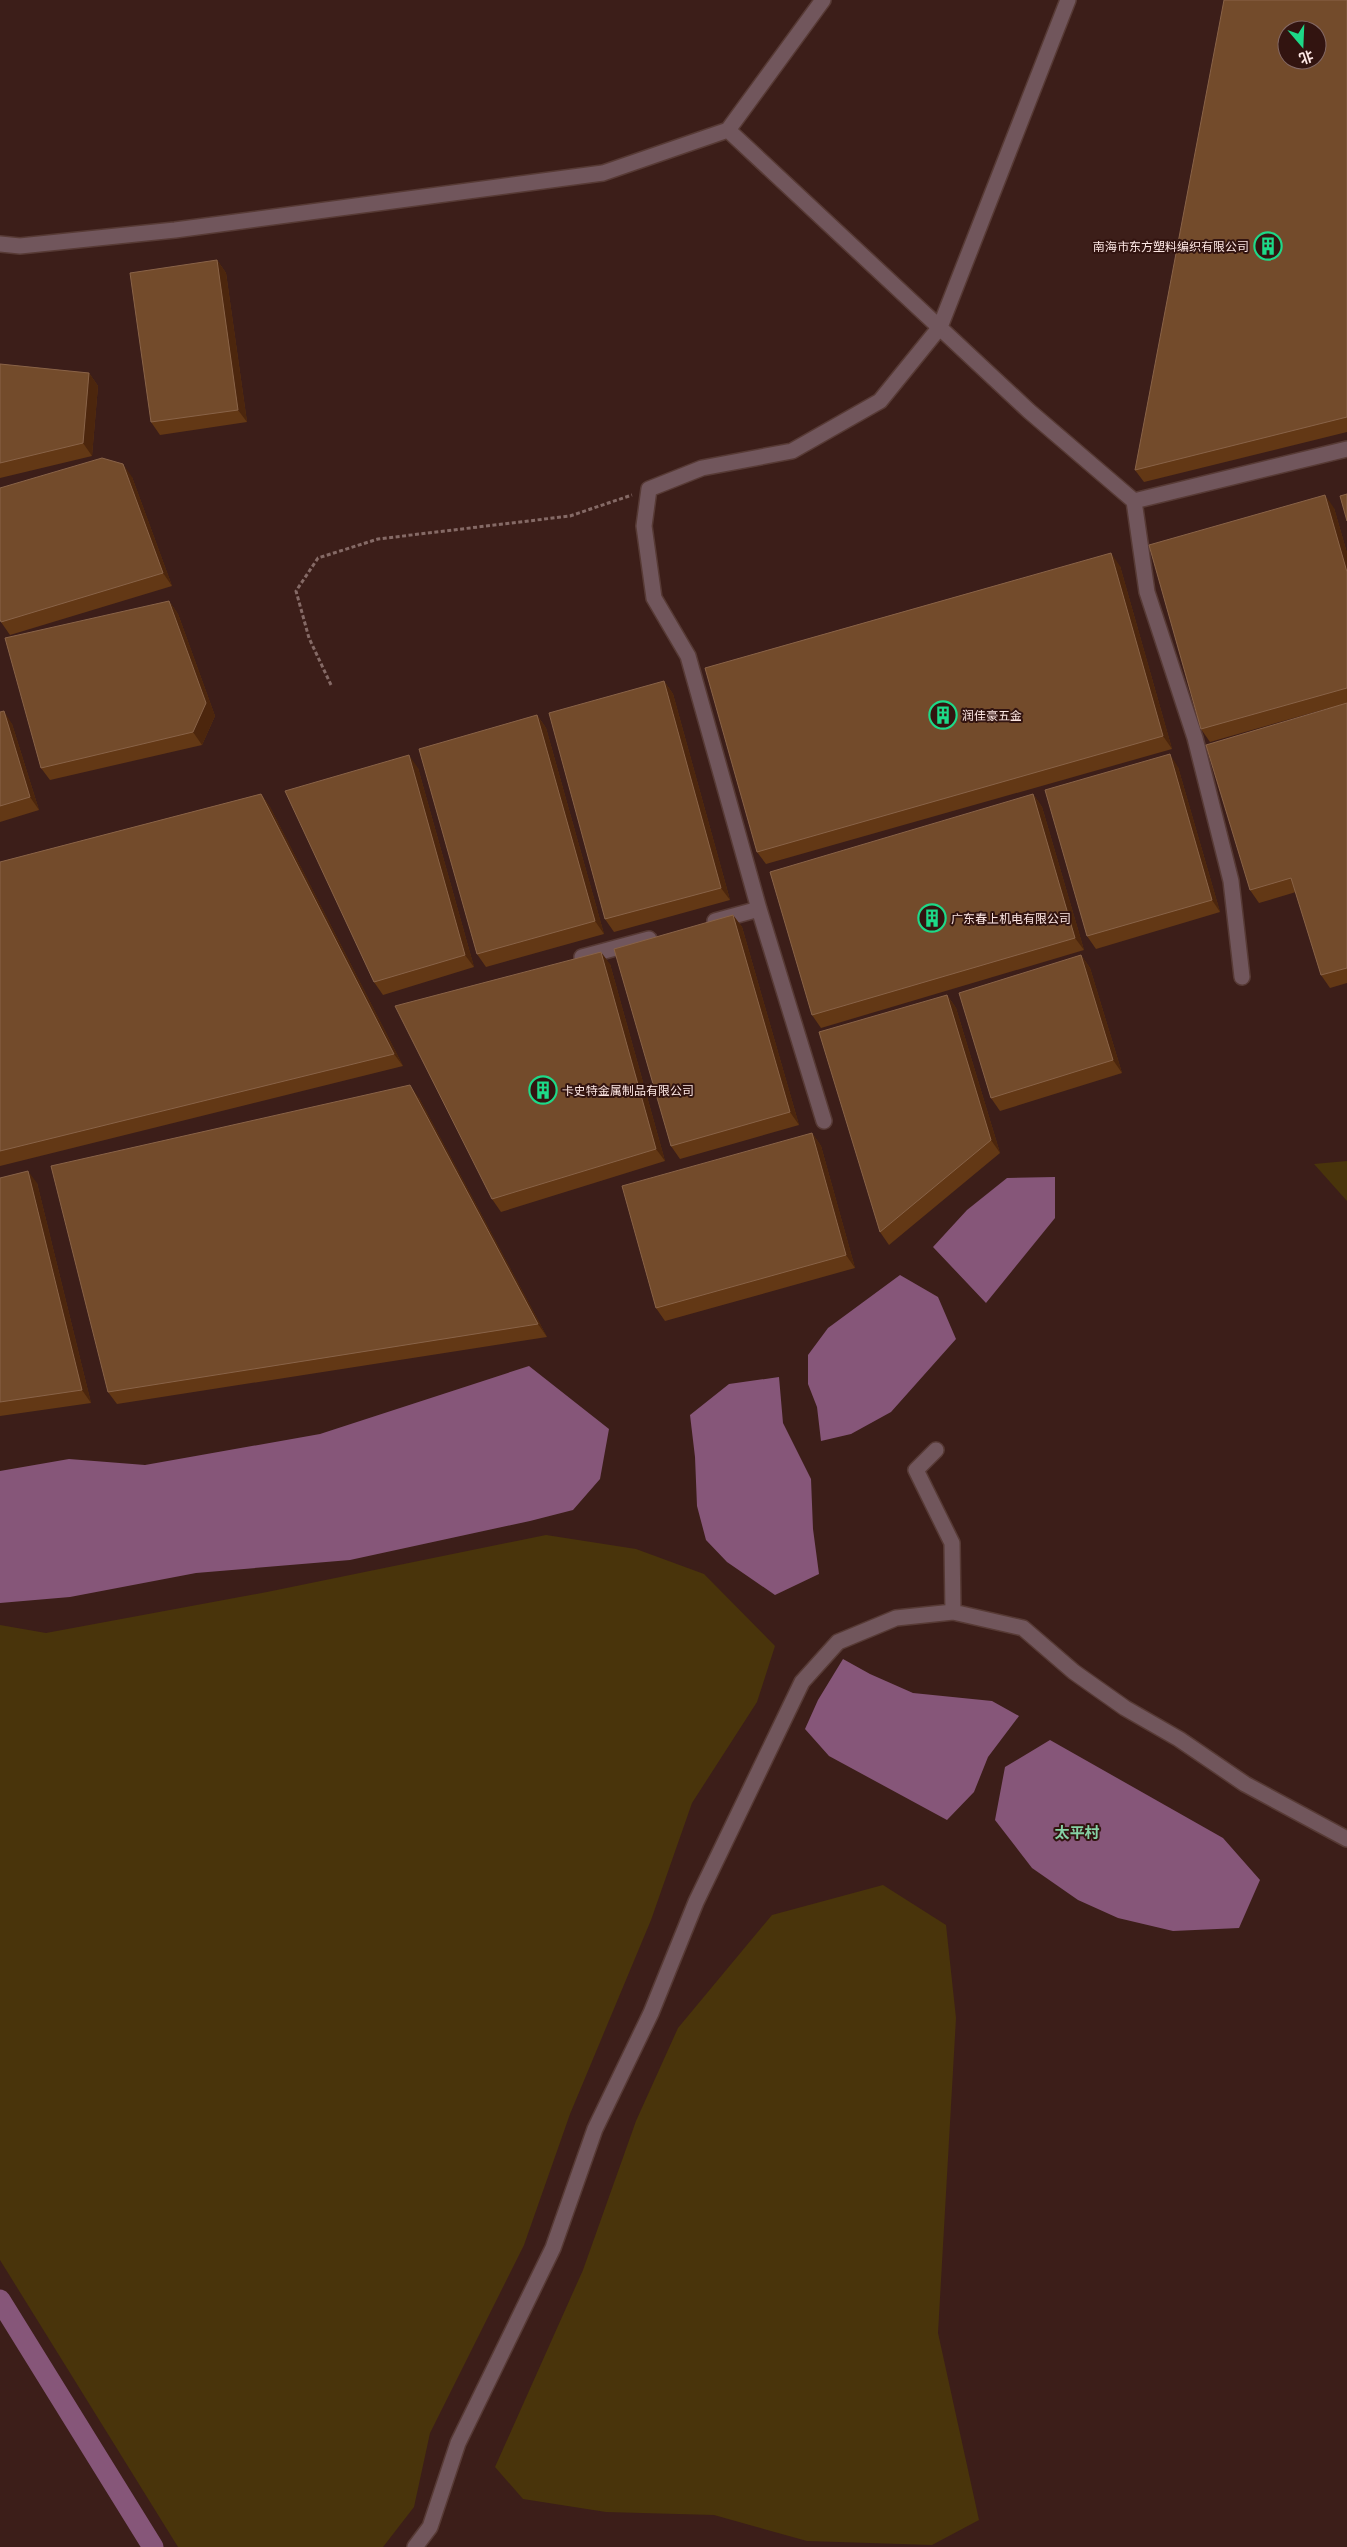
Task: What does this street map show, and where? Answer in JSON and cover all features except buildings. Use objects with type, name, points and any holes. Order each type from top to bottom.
[{"type":"street","points":[[0,244],[39,244],[175,230],[603,173],[728,130],[823,0]]},
{"type":"street","points":[[824,1121],[759,909],[688,656],[654,598],[644,526],[649,490],[702,468],[792,451],[880,401],[940,327],[1068,0]]},
{"type":"street","points":[[728,130],[1030,411],[1134,501],[1147,592],[1195,738],[1231,881],[1242,977]]},
{"type":"street","points":[[1134,501],[1347,448]]},
{"type":"street","points":[[702,924],[759,909]]},
{"type":"street","points":[[569,961],[664,935]]},
{"type":"street","points":[[936,1450],[916,1470],[952,1543],[953,1612]]},
{"type":"street","points":[[415,2547],[430,2527],[458,2443],[553,2248],[595,2128],[651,2013],[696,1902],[802,1682],[838,1642],[896,1618],[953,1612],[1023,1628],[1074,1672],[1125,1708],[1179,1739],[1245,1784],[1347,1840]]},
{"type":"path","points":[[331,685],[309,638],[296,591],[318,558],[378,539],[570,516],[649,490]]},
{"type":"shaded area","points":[[1347,1161],[1347,1201],[1314,1164]]},
{"type":"shaded area","points":[[1055,1177],[1055,1218],[986,1303],[933,1247],[967,1210],[1007,1178]]},
{"type":"shaded area","points":[[900,1275],[938,1297],[956,1339],[891,1412],[851,1434],[821,1441],[817,1407],[808,1384],[808,1355],[828,1328]]},
{"type":"shaded area","points":[[529,1366],[609,1429],[600,1479],[573,1510],[350,1560],[196,1573],[70,1597],[0,1603],[0,1471],[69,1459],[145,1465],[320,1434]]},
{"type":"shaded area","points":[[779,1377],[783,1423],[811,1479],[813,1529],[819,1574],[775,1595],[727,1562],[706,1540],[697,1506],[695,1457],[690,1415],[729,1384]]},
{"type":"shaded area","points":[[546,1535],[636,1549],[704,1574],[775,1646],[757,1702],[692,1803],[651,1920],[570,2114],[524,2245],[430,2433],[414,2507],[383,2547],[178,2547],[0,2260],[0,1625],[46,1633],[267,1592]]},
{"type":"shaded area","points":[[843,1659],[870,1674],[913,1693],[992,1701],[1019,1716],[988,1757],[974,1792],[947,1820],[829,1756],[805,1729],[818,1700]]},
{"type":"shaded area","points":[[1050,1740],[1223,1838],[1260,1880],[1239,1928],[1173,1931],[1118,1918],[1078,1900],[1032,1868],[995,1820],[1005,1767]]},
{"type":"shaded area","points":[[883,1885],[946,1925],[956,2018],[938,2333],[979,2520],[932,2545],[807,2541],[714,2515],[606,2512],[523,2499],[495,2467],[583,2270],[636,2121],[678,2028],[772,1915]]},
{"type":"waterway","points":[[0,2300],[153,2547]]},
{"type":"place","name":"南海市东方塑料编织有限公司","points":[[1268,246]]},
{"type":"place","name":"润佳豪五金","points":[[943,715]]},
{"type":"place","name":"广东春上机电有限公司","points":[[932,918]]},
{"type":"place","name":"卡史特金属制品有限公司","points":[[543,1090]]},
{"type":"district","name":"太平村","points":[[1077,1832]]}]
